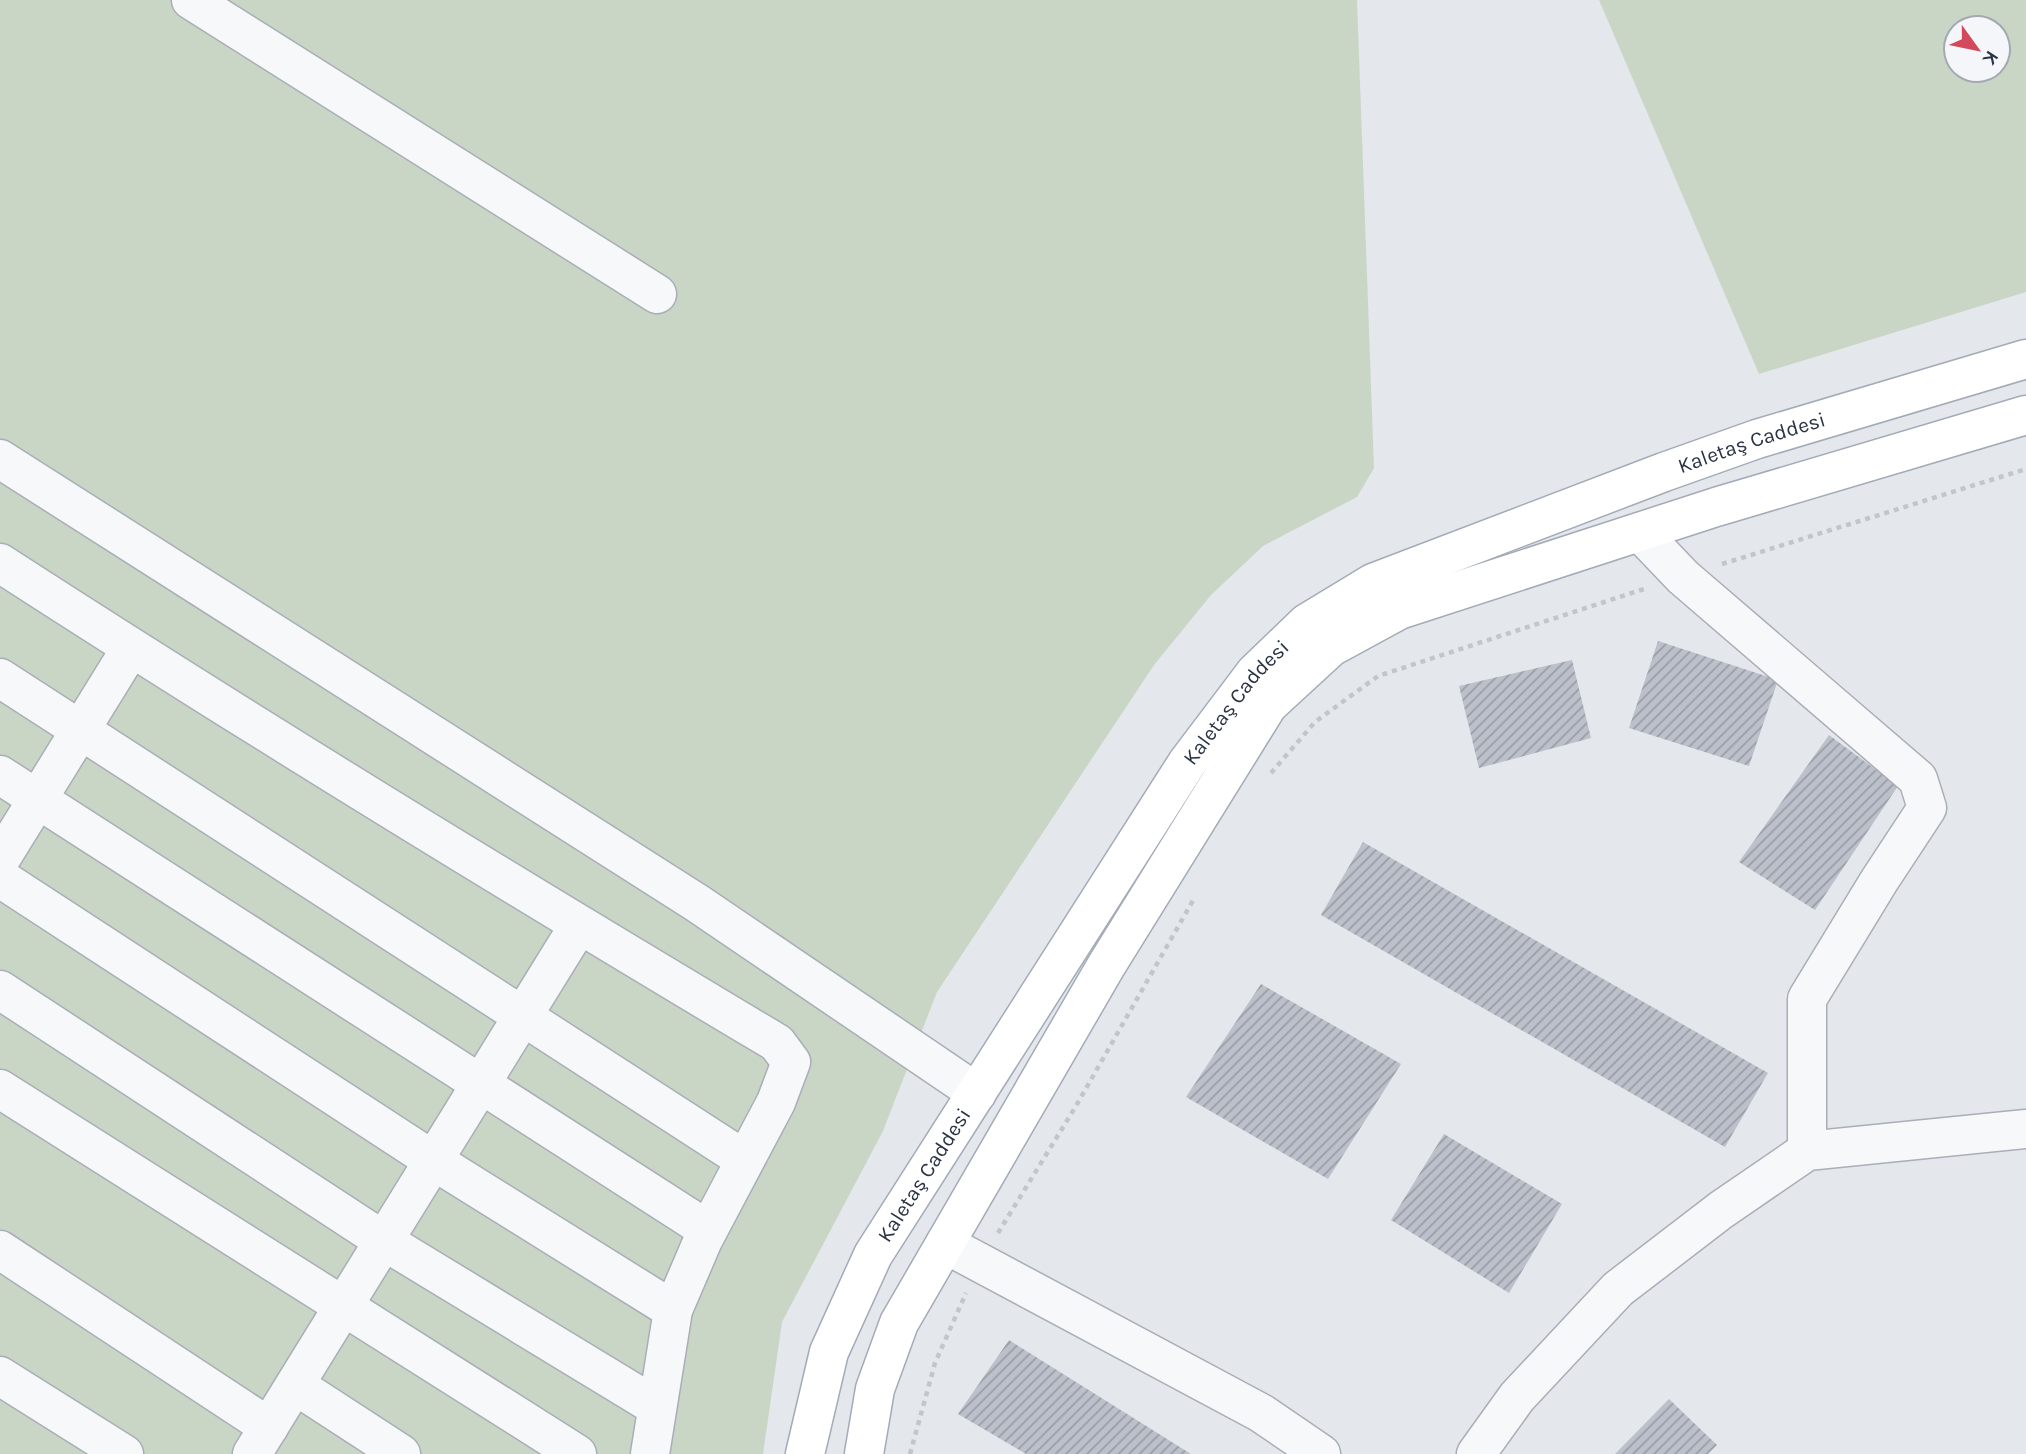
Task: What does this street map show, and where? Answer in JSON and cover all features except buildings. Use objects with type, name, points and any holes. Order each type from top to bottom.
[{"type":"main road","name":"Kaletaş Caddesi","points":[[805,1454],[829,1352],[873,1255],[1187,763],[1255,673],[1307,623],[1373,583],[1664,472],[1757,439],[2026,359]]},
{"type":"main road","name":"Kaletaş Caddesi","points":[[864,1454],[875,1389],[899,1323],[944,1244],[1106,966],[1268,705],[1331,647],[1399,610],[1640,532],[2026,415]]},
{"type":"street","points":[[191,0],[657,294]]},
{"type":"street","points":[[0,459],[686,896],[977,1093]]},
{"type":"street","points":[[1640,532],[1683,576],[1918,779],[1927,808],[1807,999],[1807,1151]]},
{"type":"street","points":[[0,563],[481,867],[776,1042],[791,1062],[776,1102],[708,1230],[673,1310],[650,1454]]},
{"type":"street","points":[[0,860],[131,648]]},
{"type":"street","points":[[0,678],[745,1160]]},
{"type":"street","points":[[0,775],[708,1230]]},
{"type":"street","points":[[0,878],[433,1161],[673,1310]]},
{"type":"street","points":[[0,1250],[261,1440],[579,925]]},
{"type":"street","points":[[0,990],[384,1241],[657,1407]]},
{"type":"street","points":[[0,1089],[577,1454]]},
{"type":"street","points":[[1476,1454],[1517,1397],[1618,1290],[1721,1210],[1807,1151],[2026,1129]]},
{"type":"street","points":[[944,1244],[1261,1413],[1321,1454]]},
{"type":"street","points":[[0,1376],[124,1454]]},
{"type":"street","points":[[295,1385],[401,1454]]},
{"type":"path","points":[[1264,782],[1315,722],[1378,676],[1683,576],[2026,470]]},
{"type":"path","points":[[910,1454],[935,1363],[979,1263],[1076,1105],[1200,889]]},
{"type":"green space","points":[[0,0],[1357,0],[1374,468],[1357,497],[1263,546],[1211,595],[1154,665],[937,992],[883,1131],[782,1322],[763,1454],[0,1454]]},
{"type":"green space","points":[[1599,0],[2026,0],[2026,292],[1759,374]]}]
